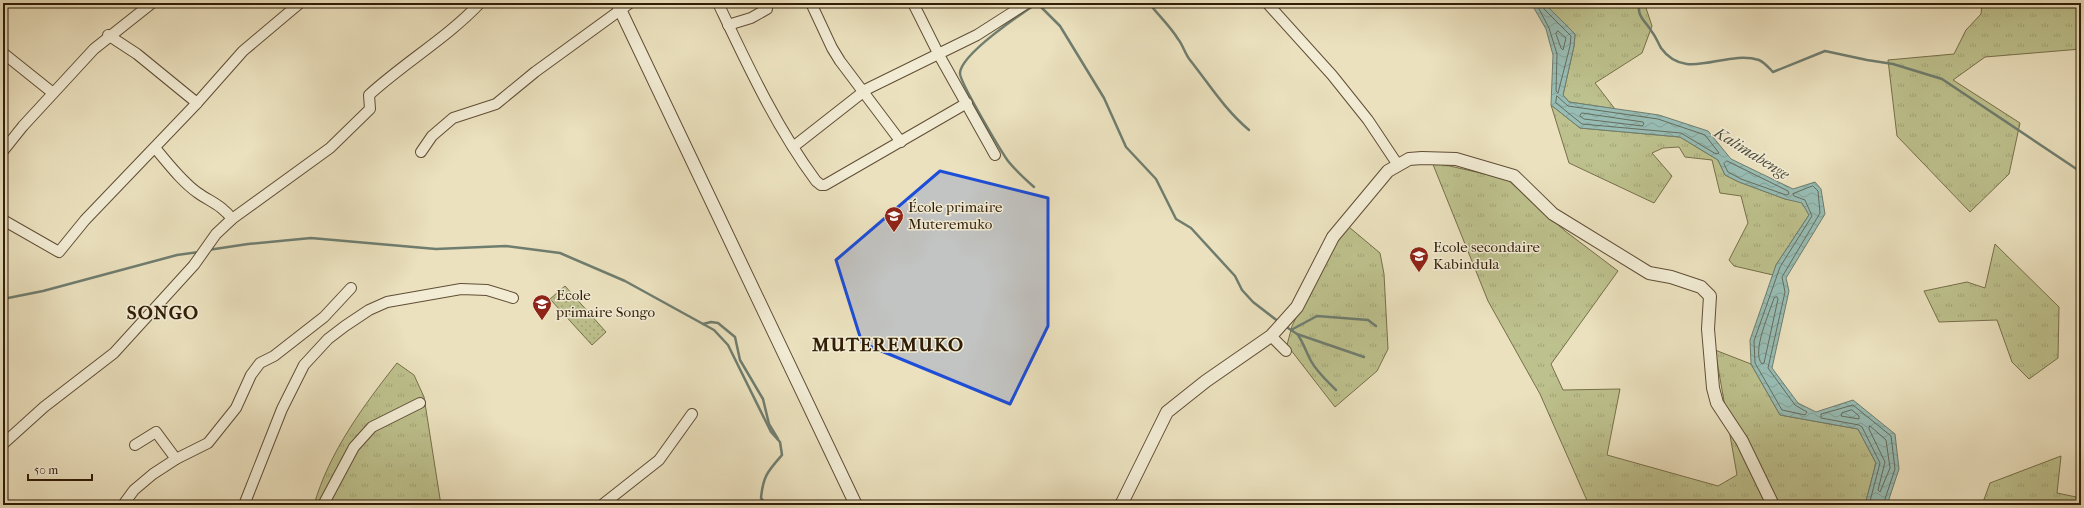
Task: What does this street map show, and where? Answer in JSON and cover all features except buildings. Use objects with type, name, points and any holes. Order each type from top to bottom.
[{"type":"street","points":[[3,151],[53,92],[108,36],[152,3]]},
{"type":"street","points":[[3,220],[59,252],[85,220],[155,148],[243,51],[300,3]]},
{"type":"street","points":[[3,444],[44,407],[114,353],[200,257],[216,234],[232,220],[330,148],[370,109],[369,95],[389,76],[451,31],[480,3]]},
{"type":"street","points":[[718,3],[769,106],[793,147],[816,181],[825,185],[967,103]]},
{"type":"street","points":[[728,25],[761,14],[766,9],[767,3]]},
{"type":"street","points":[[811,3],[832,48],[862,92],[901,142]]},
{"type":"street","points":[[913,3],[939,55],[995,155]]},
{"type":"street","points":[[793,147],[862,92],[977,35],[1027,3]]},
{"type":"street","points":[[1267,3],[1332,75],[1368,120],[1398,165]]},
{"type":"street","points":[[421,152],[432,136],[453,118],[496,104],[622,5],[856,505]]},
{"type":"street","points":[[108,36],[137,54],[197,103]]},
{"type":"street","points":[[3,53],[53,92]]},
{"type":"street","points":[[155,148],[185,181],[198,193],[226,211],[232,220]]},
{"type":"street","points":[[1121,505],[1167,412],[1206,381],[1271,336],[1297,307],[1333,237],[1388,171],[1409,159],[1422,158],[1456,159],[1514,176],[1553,214],[1650,273],[1671,277],[1701,287],[1710,296],[1708,329],[1713,388],[1717,403],[1742,441],[1773,505]]},
{"type":"street","points":[[123,505],[134,490],[143,482],[176,459],[208,443],[236,408],[251,375],[260,363],[274,356],[324,317],[351,288]]},
{"type":"street","points":[[244,505],[282,409],[304,365],[328,339],[369,310],[387,302],[461,289],[487,290],[513,298]]},
{"type":"street","points":[[1271,336],[1286,351]]},
{"type":"street","points":[[324,505],[354,447],[372,427],[420,402]]},
{"type":"street","points":[[603,505],[659,460],[692,414]]},
{"type":"street","points":[[135,444],[156,432],[176,459]]},
{"type":"highlighted area","points":[[940,171],[1048,198],[1048,326],[1010,404],[862,343],[836,260]]},
{"type":"green space","points":[[1547,3],[1647,3],[1646,8],[1652,26],[1642,53],[1595,83],[1615,109],[1569,102],[1563,95],[1574,46],[1575,34],[1547,6]]},
{"type":"green space","points":[[1982,3],[2081,3],[2081,49],[1985,57],[1953,80],[2020,123],[2009,174],[1970,212],[1897,136],[1888,60],[1954,54],[1966,30],[1981,14]]},
{"type":"green space","points":[[1551,105],[1580,128],[1680,137],[1718,160],[1725,175],[1739,182],[1785,199],[1802,202],[1809,215],[1776,265],[1773,275],[1734,266],[1729,260],[1748,223],[1741,196],[1720,193],[1712,160],[1685,157],[1679,147],[1663,148],[1652,153],[1672,176],[1654,203],[1569,163]]},
{"type":"green space","points":[[1432,162],[1507,179],[1565,231],[1618,271],[1551,364],[1563,390],[1620,389],[1607,455],[1718,486],[1737,475],[1715,350],[1751,364],[1780,415],[1858,429],[1876,463],[1865,505],[1589,505],[1540,394],[1488,301]]},
{"type":"green space","points":[[1343,222],[1380,253],[1384,274],[1388,349],[1377,371],[1335,407],[1287,345],[1292,326]]},
{"type":"green space","points":[[1995,244],[2059,307],[2058,358],[2029,379],[2012,362],[1997,320],[1939,322],[1924,291],[1967,282],[1985,288]]},
{"type":"green space","points":[[565,286],[606,332],[592,345],[550,299]]},
{"type":"green space","points":[[397,363],[414,375],[424,397],[441,505],[314,505],[329,466],[338,448],[360,412]]},
{"type":"green space","points":[[2061,456],[2057,493],[2081,498],[2081,505],[1982,505],[1990,483]]},
{"type":"water","points":[[1531,3],[1547,3],[1547,6],[1575,34],[1574,46],[1563,95],[1569,102],[1659,115],[1708,131],[1731,159],[1793,189],[1815,182],[1821,189],[1825,214],[1786,278],[1789,291],[1772,368],[1798,403],[1816,412],[1853,400],[1895,434],[1899,469],[1887,505],[1865,505],[1876,463],[1858,429],[1780,415],[1751,364],[1750,340],[1776,265],[1809,215],[1802,203],[1785,199],[1739,182],[1725,175],[1718,160],[1680,137],[1580,128],[1551,105],[1553,55],[1546,29]]},
{"type":"waterway","points":[[1037,3],[1060,26],[1104,98],[1126,147],[1156,179],[1176,219],[1191,228],[1235,276],[1242,290],[1253,302],[1279,322]]},
{"type":"waterway","points":[[1034,187],[1014,168],[1004,155],[966,89],[960,73],[963,65],[970,55],[981,45],[1019,15],[1038,3]]},
{"type":"waterway","points":[[1149,3],[1175,34],[1188,58],[1232,114],[1249,130]]},
{"type":"waterway","points":[[1639,3],[1639,12],[1661,48],[1671,58],[1682,63],[1707,63],[1733,58],[1746,58],[1761,61],[1773,72],[1825,51],[1893,64],[1942,79],[2081,172]]},
{"type":"waterway","points":[[208,250],[248,244],[311,238],[436,249],[506,246],[560,253],[625,281],[714,330],[728,345],[771,432],[780,442],[782,455],[767,474],[763,484],[761,498],[766,505]]},
{"type":"waterway","points":[[3,299],[43,291],[177,255],[199,252]]},
{"type":"waterway","points":[[1291,330],[1317,316],[1368,320],[1376,326]]},
{"type":"waterway","points":[[703,324],[711,322],[718,323],[735,337],[740,360],[763,399],[769,424],[778,439]]},
{"type":"waterway","points":[[1285,326],[1297,334],[1364,357]]},
{"type":"waterway","points":[[1298,335],[1313,365],[1336,390]]},
{"type":"place","name":"École primaire Muteremuko","points":[[894,233]]},
{"type":"place","name":"Ecole secondaire Kabindula","points":[[1419,273]]},
{"type":"place","name":"Ecole primaire Songo","points":[[542,321]]},
{"type":"district","name":"SONGO","points":[[163,313]]},
{"type":"district","name":"MUTEREMUKO","points":[[888,345]]},
{"type":"water label","name":"Kalimabenge","points":[[1752,153]]}]
